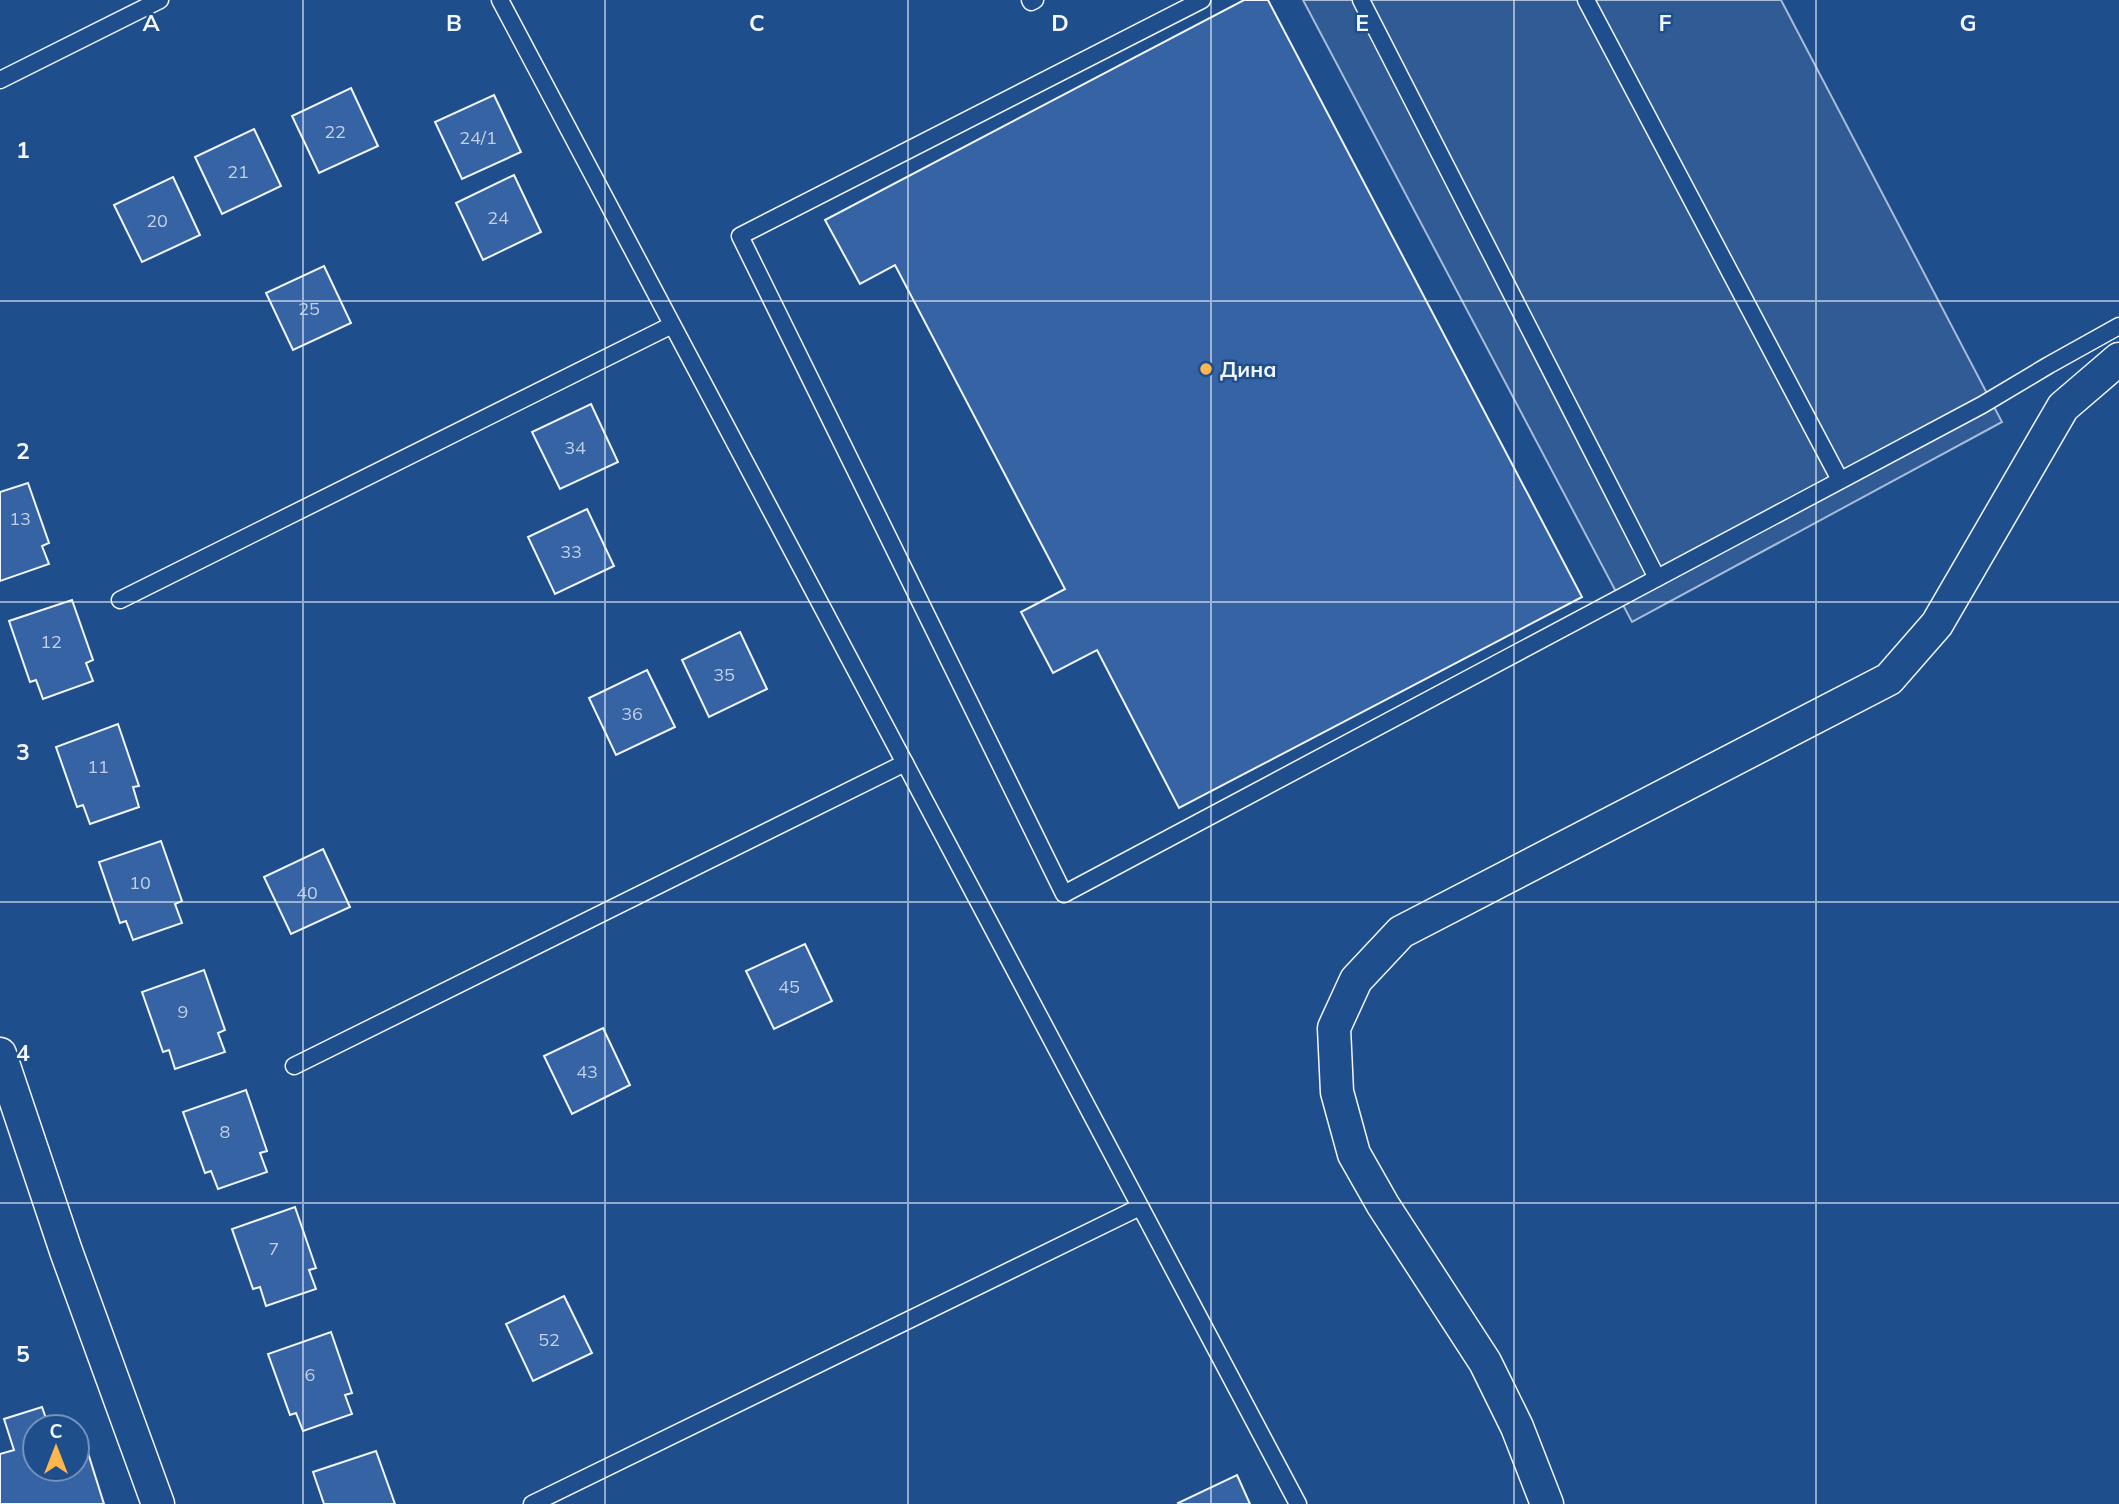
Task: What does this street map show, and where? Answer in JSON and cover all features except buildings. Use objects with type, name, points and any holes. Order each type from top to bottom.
[{"type":"street","points":[[1547,1504],[1517,1427],[1485,1362],[1383,1205],[1354,1154],[1337,1092],[1334,1028],[1356,981],[1401,933],[1889,680],[1937,624],[2063,407],[2119,359]]},
{"type":"street","points":[[0,1054],[66,1251],[158,1504]]},
{"type":"lane","points":[[0,80],[160,0]]},
{"type":"lane","points":[[500,0],[1298,1504]]},
{"type":"lane","points":[[1202,0],[740,236],[1064,894],[1982,405],[2119,326]]},
{"type":"lane","points":[[1361,0],[1657,578]]},
{"type":"lane","points":[[1586,0],[1840,480]]},
{"type":"lane","points":[[120,600],[672,325]]},
{"type":"lane","points":[[293,1066],[905,763]]},
{"type":"lane","points":[[532,1504],[1140,1206]]},
{"type":"shaded area","points":[[1303,0],[1781,0],[2002,422],[1632,622]]},
{"type":"place","name":"Дина","points":[[1206,369]]}]
